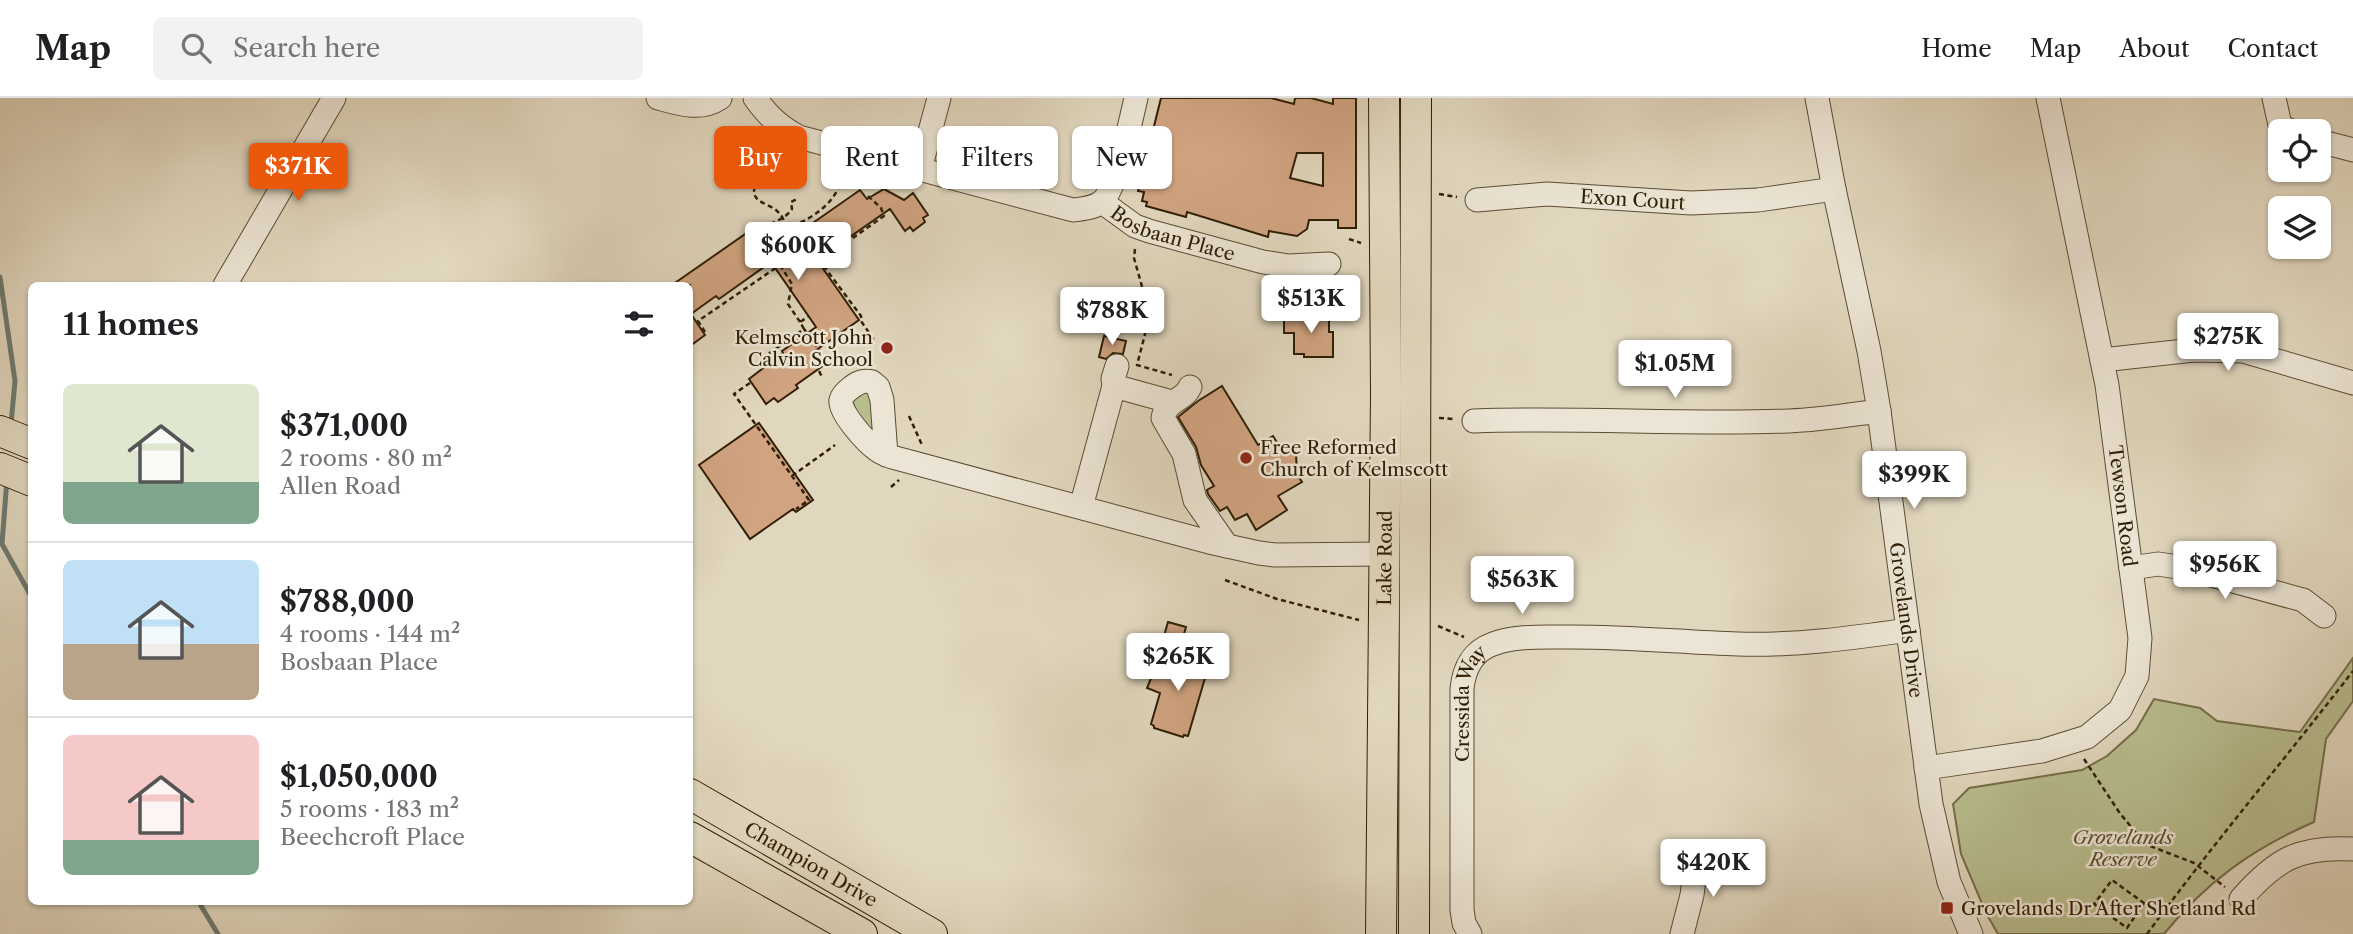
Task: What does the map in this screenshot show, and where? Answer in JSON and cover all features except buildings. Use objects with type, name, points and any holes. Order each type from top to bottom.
[{"type":"main road","name":"Lake Road","points":[[1381,934],[1384,98]]},
{"type":"main road","name":"Lake Road","points":[[1414,934],[1416,98]]},
{"type":"main road","points":[[0,431],[28,442]]},
{"type":"main road","points":[[0,468],[28,479]]},
{"type":"main road","points":[[1384,554],[1416,555]]},
{"type":"main road","name":"Champion Drive","points":[[693,796],[932,934]]},
{"type":"main road","name":"Champion Drive","points":[[693,838],[862,934]]},
{"type":"street","points":[[227,282],[334,98]]},
{"type":"street","points":[[658,98],[697,106],[711,104],[720,98]]},
{"type":"street","points":[[755,98],[765,113],[780,127],[799,137],[821,143]]},
{"type":"street","points":[[923,158],[939,98]]},
{"type":"street","points":[[923,170],[1073,210],[1089,208],[1102,202],[1112,187],[1136,98]]},
{"type":"street","name":"Grovelands Drive","points":[[1817,98],[1879,411],[1937,834],[1949,881],[1971,934]]},
{"type":"street","name":"Tewson Road","points":[[1926,768],[2053,747],[2087,737],[2120,710],[2137,676],[2140,638],[2102,360],[2048,98]]},
{"type":"street","points":[[2274,98],[2279,119]]},
{"type":"street","points":[[2331,144],[2353,150]]},
{"type":"street","name":"Exon Court","points":[[1477,200],[1547,194],[1691,203],[1758,200],[1834,188]]},
{"type":"street","name":"Bosbaan Place","points":[[1102,202],[1135,226],[1149,231],[1263,262],[1289,266],[1329,264]]},
{"type":"street","points":[[2102,360],[2194,350],[2243,351],[2353,383]]},
{"type":"street","points":[[1081,507],[1116,376],[1172,402]]},
{"type":"street","points":[[1186,383],[1187,394],[1165,409],[1163,418],[1184,454],[1195,500],[1227,546]]},
{"type":"street","points":[[1474,421],[1791,421],[1879,411]]},
{"type":"street","points":[[887,455],[1227,546],[1275,555],[1384,554]]},
{"type":"street","points":[[2131,568],[2158,564],[2185,568],[2304,600],[2324,616]]},
{"type":"street","name":"Cressida Way","points":[[1470,934],[1464,923],[1462,910],[1462,689],[1469,663],[1482,650],[1502,641],[1537,637],[1609,636],[1740,644],[1838,639],[1908,631]]},
{"type":"street","points":[[2241,899],[2263,875],[2290,858],[2315,850],[2353,849]]},
{"type":"street","points":[[1682,934],[1692,895],[1697,856]]},
{"type":"path","points":[[755,189],[754,193],[761,203],[778,211],[788,226],[802,221],[827,203],[838,189]]},
{"type":"path","points":[[1430,193],[1477,200]]},
{"type":"path","points":[[868,196],[881,208],[884,216],[820,261],[861,316],[861,321],[874,340]]},
{"type":"path","points":[[797,199],[791,202],[791,211],[782,219],[770,222],[756,231],[792,284],[788,304],[833,369]]},
{"type":"path","points":[[1138,241],[1134,256],[1150,319],[1137,365],[1186,383]]},
{"type":"path","points":[[705,332],[698,321],[780,265]]},
{"type":"path","points":[[800,322],[808,317]]},
{"type":"path","points":[[765,365],[761,359],[804,329]]},
{"type":"path","points":[[819,371],[822,377]]},
{"type":"path","points":[[750,383],[734,394],[809,500],[796,509]]},
{"type":"path","points":[[909,416],[926,450]]},
{"type":"path","points":[[1428,417],[1474,421]]},
{"type":"path","points":[[792,475],[835,445]]},
{"type":"path","points":[[1225,580],[1277,600],[1364,621]]},
{"type":"path","points":[[1428,624],[1441,626],[1474,641]]},
{"type":"path","points":[[2147,934],[2353,671]]},
{"type":"path","points":[[2080,753],[2119,812],[2145,844],[2199,866],[2241,899]]},
{"type":"path","points":[[2144,903],[2127,928],[2094,904],[2112,880],[2144,903],[2164,910]]},
{"type":"green space","points":[[859,392],[870,393],[877,434],[863,427],[851,399]]},
{"type":"green space","name":"Grovelands Reserve","points":[[2353,658],[2353,701],[2326,739],[2314,822],[2270,844],[2232,869],[2196,898],[2164,934],[1998,934],[1961,854],[1953,804],[1969,788],[2082,770],[2107,756],[2136,730],[2154,699],[2200,708],[2217,721],[2300,732]]},
{"type":"waterway","points":[[0,277],[15,381],[11,424]]},
{"type":"waterway","points":[[7,479],[2,544],[28,591]]},
{"type":"waterway","points":[[200,905],[218,934]]},
{"type":"place","name":"Kelmscott John Calvin School","points":[[887,348]]},
{"type":"place","name":"Free Reformed Church of Kelmscott","points":[[1246,458]]},
{"type":"place","name":"Grovelands Dr After Shetland Rd","points":[[1947,908]]}]
